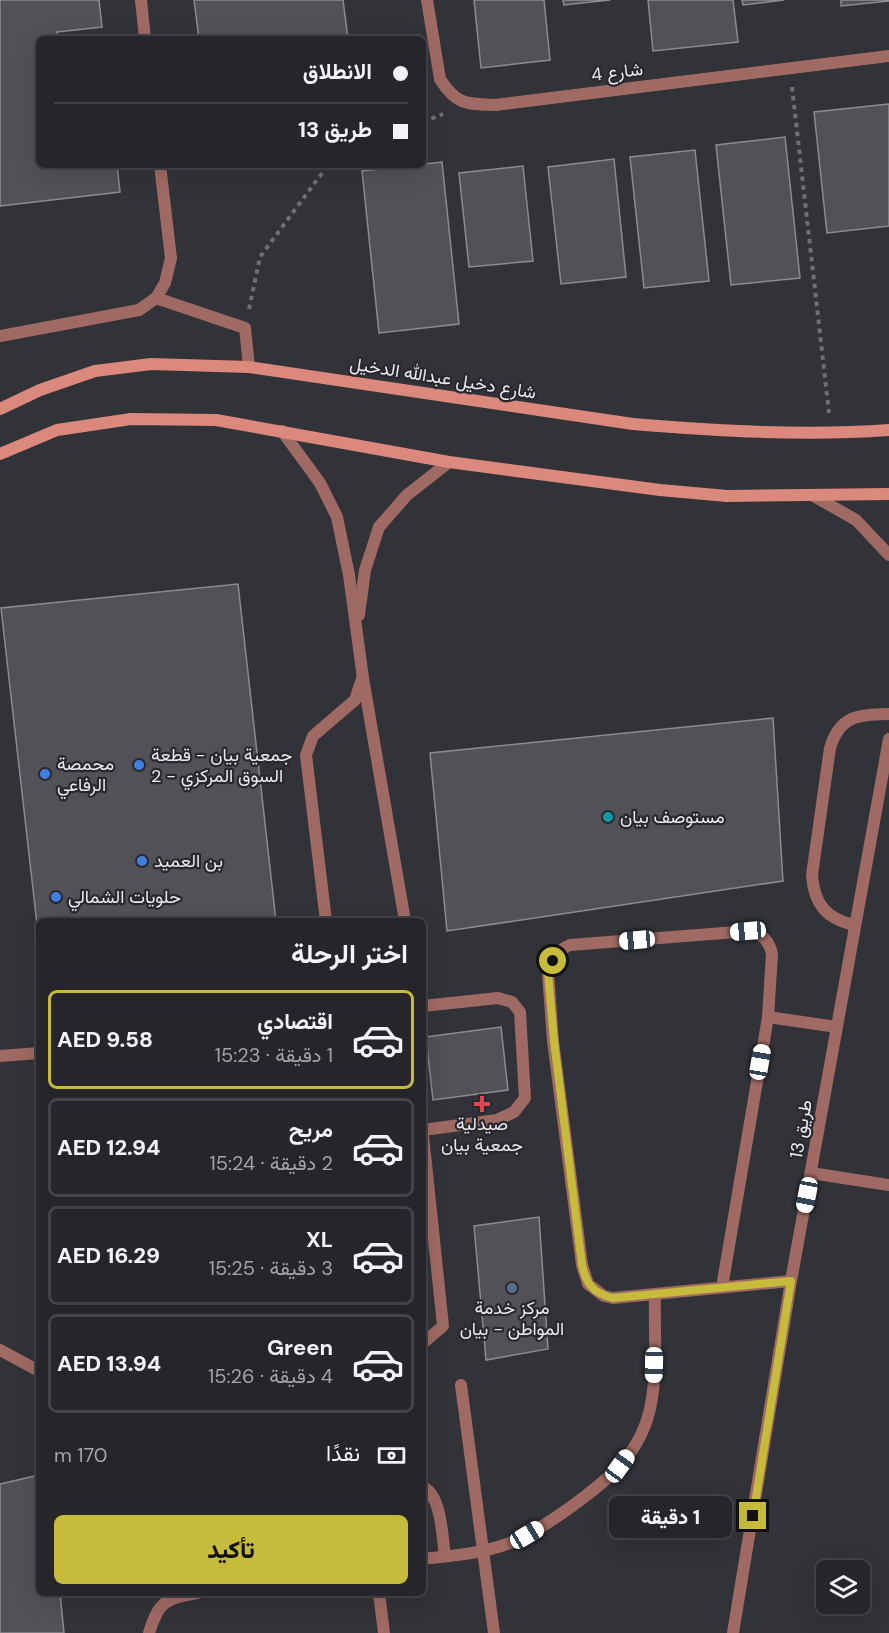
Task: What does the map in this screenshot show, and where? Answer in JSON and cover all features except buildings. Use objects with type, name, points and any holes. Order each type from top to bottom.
[{"type":"street","points":[[141,0],[145,36]]},
{"type":"street","name":"شارع 4","points":[[427,0],[440,79],[455,98],[466,104],[495,105],[889,56]]},
{"type":"street","points":[[1,337],[139,310],[156,298],[165,283],[171,258],[160,168]]},
{"type":"street","points":[[156,298],[245,328],[249,367]]},
{"type":"street","name":"شارع دخيل عبدالله الدخيل","points":[[0,409],[40,390],[95,371],[151,364],[249,367],[633,424],[831,434],[889,430]]},
{"type":"street","points":[[0,454],[57,430],[131,419],[216,420],[449,462],[650,488],[716,495],[889,494]]},
{"type":"street","points":[[282,431],[320,483],[337,517],[349,575],[363,678],[404,918]]},
{"type":"street","points":[[357,631],[365,570],[379,527],[407,495],[449,462]]},
{"type":"street","points":[[812,495],[856,520],[889,555]]},
{"type":"street","points":[[326,918],[306,755],[313,736],[355,700],[363,678]]},
{"type":"street","points":[[855,926],[828,915],[813,889],[812,875],[830,748],[834,735],[842,724],[854,717],[889,714]]},
{"type":"street","name":"طريق 13","points":[[734,1633],[791,1281],[889,739]]},
{"type":"street","points":[[722,1287],[768,1017],[772,954],[770,945],[758,933],[748,931],[570,945],[564,948],[553,961],[548,973],[554,1041],[584,1275],[588,1284],[604,1296],[613,1298],[791,1281]]},
{"type":"street","points":[[426,1006],[498,998],[512,1002],[520,1012],[525,1098],[514,1112],[497,1120],[426,1130]]},
{"type":"street","points":[[768,1017],[837,1027]]},
{"type":"street","points":[[3,1054],[36,1053]]},
{"type":"street","points":[[426,1164],[443,1326],[426,1340]]},
{"type":"street","points":[[811,1173],[889,1185]]},
{"type":"street","points":[[426,1559],[485,1551],[527,1535],[606,1481],[620,1466],[633,1449],[650,1410],[653,1389],[655,1294]]},
{"type":"street","points":[[0,1350],[36,1369]]},
{"type":"street","points":[[461,1385],[485,1551],[494,1633]]},
{"type":"street","points":[[426,1490],[434,1497],[438,1506],[445,1556]]},
{"type":"street","points":[[149,1633],[155,1614],[167,1600],[184,1596]]},
{"type":"street","points":[[379,1596],[384,1633]]},
{"type":"path","points":[[790,68],[831,434]]},
{"type":"path","points":[[245,328],[260,257],[326,168]]},
{"type":"place","name":"جمعية بيان - قطعة 2 - السوق المركزي","points":[[139,765]]},
{"type":"place","name":"محمصة الرفاعي","points":[[45,774]]},
{"type":"place","name":"مستوصف بيان","points":[[608,817]]},
{"type":"place","name":"بن العميد","points":[[142,861]]},
{"type":"place","name":"حلويات الشمالي","points":[[56,897]]},
{"type":"place","name":"صيدلية جمعية بيان","points":[[482,1104]]},
{"type":"place","name":"مركز خدمة المواطن - بيان","points":[[512,1288]]},
{"type":"route","points":[[553,961],[548,973],[554,1041],[582,1265],[588,1284],[594,1291],[613,1298],[791,1281],[753,1516]]}]
